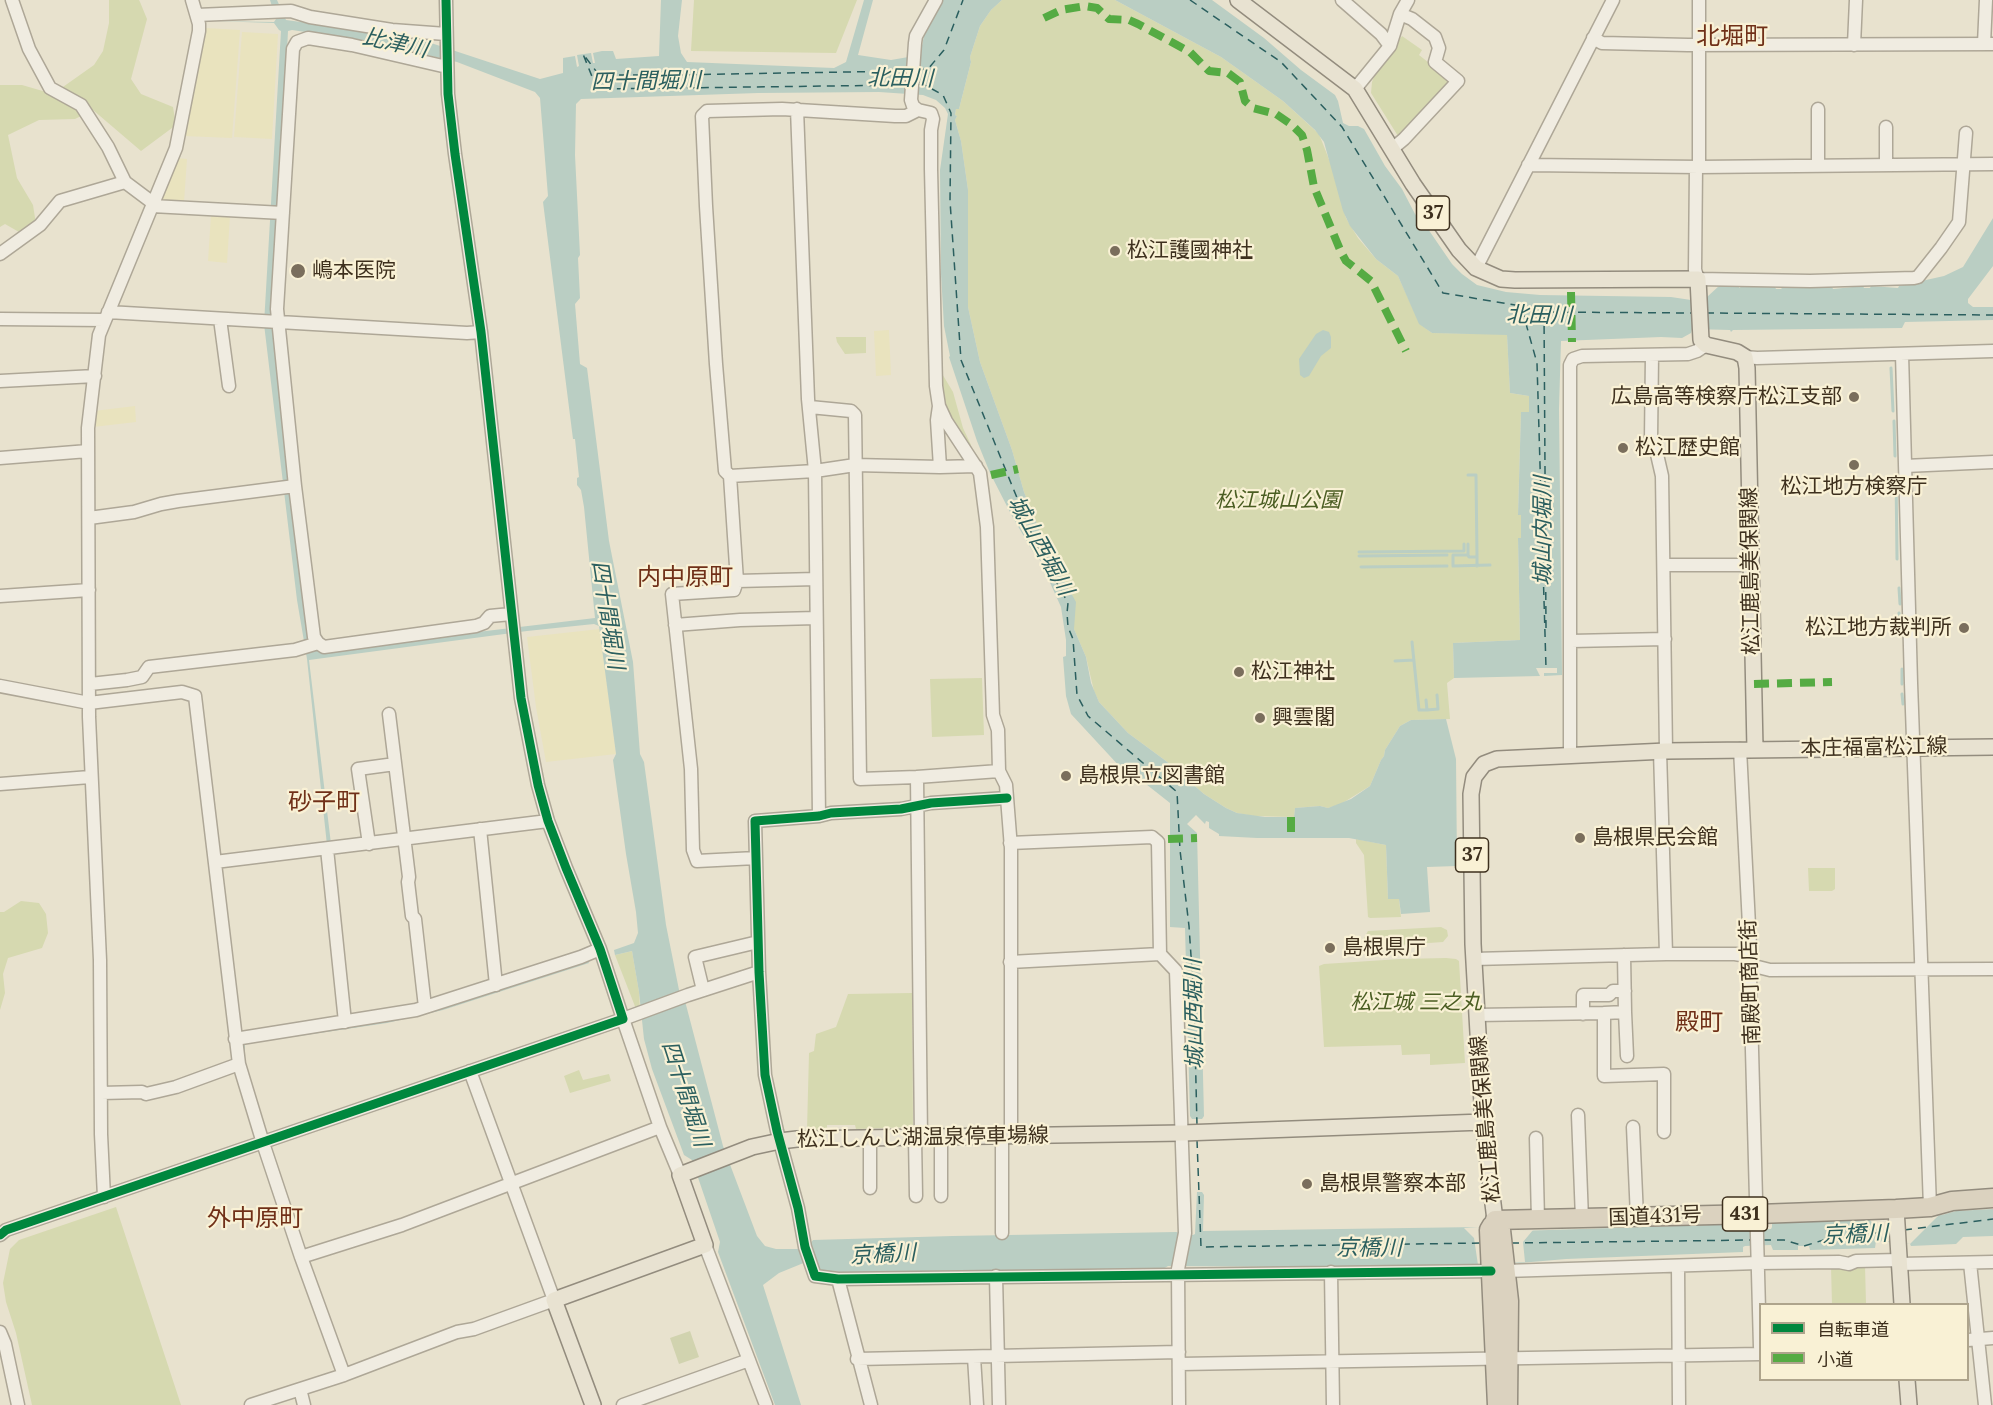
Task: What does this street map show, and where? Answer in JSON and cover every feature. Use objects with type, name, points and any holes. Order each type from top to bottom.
[{"type":"highway","name":"国道431号","points":[[1495,1226],[1538,1220],[1636,1217],[1758,1221],[1896,1213],[1952,1201],[1993,1198]]},
{"type":"highway","points":[[1495,1226],[1502,1357],[1508,1405]]},
{"type":"highway","points":[[1497,1405],[1502,1357]]},
{"type":"main road","name":"37","points":[[1238,0],[1355,89],[1459,250],[1476,268],[1501,279],[1698,287]]},
{"type":"main road","points":[[1698,287],[1703,340],[1745,357]]},
{"type":"main road","name":"松江鹿島美保関線","points":[[1495,1226],[1483,1122],[1476,1015],[1471,794],[1474,777],[1484,764],[1497,759],[1748,749],[1751,565],[1745,357]]},
{"type":"main road","name":"本庄福富松江線","points":[[1748,749],[1993,747]]},
{"type":"main road","name":"松江しんじ湖温泉停車場線","points":[[686,1173],[752,1147],[780,1141],[1192,1132],[1483,1122]]},
{"type":"main road","points":[[593,1405],[554,1300],[705,1245],[686,1173]]},
{"type":"main road","points":[[1896,1213],[1902,1303]]},
{"type":"main road","points":[[1907,1381],[1909,1405]]},
{"type":"street","points":[[12,0],[29,49],[50,88],[81,105],[108,147],[125,182],[153,204],[278,213]]},
{"type":"street","points":[[104,1197],[101,1134],[100,960],[94,816],[90,777],[88,428],[99,335],[176,148],[200,31],[192,0]]},
{"type":"street","points":[[446,0],[447,64],[455,154],[481,332],[512,625],[527,732],[548,820],[600,949],[660,1127],[686,1173]]},
{"type":"street","points":[[936,0],[916,36],[911,100],[913,106],[918,110],[931,113],[933,118],[931,169],[934,338],[939,406],[937,420],[940,467]]},
{"type":"street","points":[[1342,0],[1381,34],[1390,46]]},
{"type":"street","points":[[1355,89],[1390,46],[1400,14],[1408,0]]},
{"type":"street","points":[[1476,268],[1613,0]]},
{"type":"street","points":[[1699,0],[1695,270],[1698,287],[1810,280],[1914,278],[1921,273],[1959,222],[1966,133]]},
{"type":"street","points":[[1854,45],[1856,0]]},
{"type":"street","points":[[1593,38],[1602,43],[1988,44],[1986,0]]},
{"type":"street","points":[[197,15],[270,13],[287,8],[310,17],[446,39]]},
{"type":"street","points":[[1392,149],[1458,81],[1436,62],[1439,48],[1433,34],[1412,19],[1400,14]]},
{"type":"street","points":[[312,645],[314,637],[290,487],[272,322],[278,213],[292,49],[297,42],[308,38],[447,64]]},
{"type":"street","points":[[756,858],[697,861],[693,850],[691,769],[672,594],[734,590],[737,581],[730,476],[725,471],[718,393],[702,116],[707,111],[796,109],[906,116],[918,110]]},
{"type":"street","points":[[796,109],[814,471],[819,816]]},
{"type":"street","points":[[1818,109],[1818,165]]},
{"type":"street","points":[[1886,127],[1886,165]]},
{"type":"street","points":[[1528,165],[1697,167],[1993,164]]},
{"type":"street","points":[[0,254],[40,225],[60,201],[125,182]]},
{"type":"street","points":[[1,316],[220,319],[481,332]]},
{"type":"street","points":[[220,319],[229,386]]},
{"type":"street","points":[[1570,756],[1570,365],[1573,359],[1582,356],[1688,354],[1697,351],[1703,340]]},
{"type":"street","points":[[1745,357],[1993,351]]},
{"type":"street","points":[[1902,354],[1930,1207]]},
{"type":"street","points":[[1652,355],[1651,439],[1662,476],[1666,954]]},
{"type":"street","points":[[0,381],[95,375]]},
{"type":"street","points":[[810,406],[851,411],[855,415],[860,779],[999,771]]},
{"type":"street","points":[[939,406],[976,466],[982,481],[987,527],[993,715],[998,730],[999,771],[1006,785],[1010,843],[1010,962],[1002,1233]]},
{"type":"street","points":[[0,458],[88,451]]},
{"type":"street","points":[[1905,466],[1993,462]]},
{"type":"street","points":[[730,476],[814,471],[855,465],[976,466]]},
{"type":"street","points":[[89,518],[134,512],[178,501],[290,487]]},
{"type":"street","points":[[1664,565],[1751,565]]},
{"type":"street","points":[[737,581],[816,579]]},
{"type":"street","points":[[0,596],[88,590]]},
{"type":"street","points":[[144,697],[142,677],[149,667],[312,645],[324,647],[476,626],[484,623],[490,616],[512,625]]},
{"type":"street","points":[[675,625],[816,618]]},
{"type":"street","points":[[1571,641],[1665,639]]},
{"type":"street","points":[[90,684],[142,677]]},
{"type":"street","points":[[0,686],[89,703],[182,692],[195,696],[239,1064],[262,1143],[344,1375]]},
{"type":"street","points":[[389,714],[409,894],[412,916],[415,919],[425,1007]]},
{"type":"street","name":"南殿町商店街","points":[[1748,749],[1750,976],[1759,1303]]},
{"type":"street","points":[[369,844],[358,769],[395,764]]},
{"type":"street","points":[[0,784],[90,777]]},
{"type":"street","points":[[915,1197],[918,1138],[917,777]]},
{"type":"street","points":[[1007,798],[755,821],[759,972],[765,1075],[798,1208],[805,1247],[815,1276],[838,1279],[1758,1263],[1839,1262],[1849,1264],[1856,1261],[1899,1258],[1970,1263],[1993,1262]]},
{"type":"street","points":[[215,862],[548,820]]},
{"type":"street","points":[[480,829],[496,985]]},
{"type":"street","points":[[1010,843],[1152,837],[1158,842],[1160,954],[1176,971],[1192,1132],[1185,1233],[1178,1272],[1179,1405]]},
{"type":"street","points":[[327,849],[345,1022]]},
{"type":"street","points":[[703,990],[695,957],[758,942]]},
{"type":"street","points":[[235,1039],[425,1007],[600,949]]},
{"type":"street","points":[[1010,962],[1160,954]]},
{"type":"street","points":[[1474,959],[1735,954],[1770,970],[1993,969]]},
{"type":"street","points":[[1624,955],[1627,1056]]},
{"type":"street","points":[[0,1235],[6,1230],[759,972]]},
{"type":"street","points":[[1583,1014],[1583,995],[1609,995],[1613,991],[1625,991]]},
{"type":"street","points":[[1476,1015],[1625,1012]]},
{"type":"street","points":[[1604,1013],[1604,1076],[1664,1074],[1665,1132]]},
{"type":"street","points":[[101,1093],[142,1092],[146,1094],[176,1087],[239,1064]]},
{"type":"street","points":[[252,1405],[344,1375],[457,1332],[474,1329],[554,1300],[470,1071]]},
{"type":"street","points":[[1578,1115],[1582,1219]]},
{"type":"street","points":[[301,1257],[402,1225],[660,1127]]},
{"type":"street","points":[[1633,1127],[1636,1217]]},
{"type":"street","points":[[941,1137],[941,1196]]},
{"type":"street","points":[[1536,1138],[1538,1220]]},
{"type":"street","points":[[870,1139],[870,1188]]},
{"type":"street","points":[[705,1245],[766,1405]]},
{"type":"street","points":[[1970,1263],[1973,1340],[1985,1405]]},
{"type":"street","points":[[1678,1266],[1679,1405]]},
{"type":"street","points":[[1331,1272],[1333,1405]]},
{"type":"street","points":[[996,1276],[999,1405]]},
{"type":"street","points":[[838,1279],[857,1359],[871,1405]]},
{"type":"street","points":[[0,1332],[5,1344],[18,1405]]},
{"type":"street","points":[[1973,1340],[1993,1338]]},
{"type":"street","points":[[857,1359],[998,1356],[1332,1361],[1759,1353]]},
{"type":"street","points":[[974,1356],[977,1405]]},
{"type":"street","points":[[623,1405],[749,1360]]},
{"type":"street","points":[[300,1389],[303,1405]]},
{"type":"shaded area","points":[[205,28],[240,30],[232,138],[184,136]]},
{"type":"shaded area","points":[[242,32],[278,34],[272,139],[234,137]]},
{"type":"shaded area","points":[[177,158],[187,159],[184,202],[160,201]]},
{"type":"shaded area","points":[[211,215],[230,216],[227,263],[208,261]]},
{"type":"shaded area","points":[[889,330],[891,375],[876,376],[874,331]]},
{"type":"shaded area","points":[[135,406],[136,422],[93,427],[94,411]]},
{"type":"shaded area","points":[[600,629],[616,754],[546,762],[527,637]]},
{"type":"green space","points":[[109,0],[139,0],[147,19],[131,79],[141,94],[173,107],[176,125],[141,151],[93,110],[75,119],[39,120],[8,135],[17,178],[33,205],[36,224],[19,232],[5,224],[0,227],[0,85],[22,85],[53,94],[94,65],[103,51],[109,23]]},
{"type":"green space","points":[[694,0],[857,0],[836,53],[691,51]]},
{"type":"green space","name":"松江城山公園","points":[[1002,0],[1115,0],[1221,57],[1283,101],[1319,134],[1332,167],[1346,218],[1358,238],[1376,259],[1398,276],[1420,324],[1432,333],[1507,334],[1510,393],[1529,396],[1529,413],[1521,413],[1518,514],[1521,515],[1521,538],[1518,539],[1520,640],[1453,643],[1454,678],[1447,683],[1450,719],[1411,720],[1400,726],[1385,750],[1370,786],[1341,804],[1328,808],[1320,806],[1295,808],[1294,817],[1253,816],[1226,808],[1204,794],[1166,761],[1128,733],[1099,702],[1094,691],[1086,657],[1074,629],[1072,594],[1047,549],[1024,492],[1012,450],[980,362],[968,307],[968,190],[955,115],[956,109],[959,109],[971,62],[970,57],[980,26],[991,10]]},
{"type":"green space","points":[[1402,36],[1422,50],[1419,55],[1453,82],[1404,136],[1398,136],[1371,93],[1372,82],[1378,67]]},
{"type":"green space","points":[[836,337],[866,337],[866,353],[845,354]]},
{"type":"green space","points":[[941,372],[953,392],[963,428],[971,445],[969,446],[957,430],[942,400]]},
{"type":"green space","points":[[982,678],[984,735],[932,737],[930,679]]},
{"type":"green space","points":[[1356,839],[1386,845],[1388,899],[1399,899],[1401,917],[1368,917],[1364,855]]},
{"type":"green space","points":[[1808,868],[1835,868],[1835,889],[1809,891]]},
{"type":"green space","points":[[21,901],[39,903],[46,914],[48,933],[42,948],[8,958],[3,974],[5,993],[0,1010],[0,912],[4,912]]},
{"type":"green space","points":[[1441,927],[1447,930],[1448,936],[1443,942],[1371,947],[1364,938],[1368,931]]},
{"type":"green space","points":[[632,951],[640,1010],[636,1009],[615,955]]},
{"type":"green space","name":"松江城 三之丸","points":[[1446,958],[1459,961],[1465,1063],[1430,1065],[1430,1054],[1402,1055],[1401,1045],[1324,1047],[1319,966],[1400,959]]},
{"type":"green space","points":[[912,993],[913,1127],[856,1129],[855,1125],[827,1125],[827,1130],[807,1130],[809,1053],[814,1051],[816,1034],[836,1027],[848,994]]},
{"type":"green space","points":[[579,1070],[583,1080],[609,1074],[611,1081],[570,1093],[564,1076]]},
{"type":"green space","points":[[116,1207],[181,1405],[32,1405],[3,1283],[10,1249],[19,1240]]},
{"type":"green space","points":[[1865,1266],[1866,1303],[1832,1303],[1831,1267]]},
{"type":"green space","points":[[690,1331],[699,1357],[679,1364],[670,1338]]},
{"type":"water","points":[[270,0],[277,0],[286,20],[383,33],[431,43],[540,79],[563,73],[563,58],[575,56],[577,67],[579,66],[577,55],[591,53],[593,63],[595,63],[593,53],[602,51],[613,51],[616,59],[659,56],[661,0],[682,0],[678,36],[681,53],[687,62],[834,68],[846,62],[864,0],[873,0],[858,55],[891,60],[920,55],[925,31],[941,0],[1002,0],[991,10],[980,26],[970,57],[971,62],[959,109],[956,109],[955,115],[968,190],[968,307],[980,362],[1012,450],[1024,492],[1047,549],[1076,602],[1074,629],[1086,657],[1091,683],[1099,702],[1128,733],[1166,761],[1204,794],[1237,813],[1265,817],[1294,817],[1295,808],[1320,806],[1328,808],[1351,799],[1370,786],[1385,750],[1400,726],[1411,720],[1446,719],[1456,759],[1457,866],[1427,867],[1430,912],[1401,914],[1399,899],[1388,899],[1386,845],[1349,838],[1219,836],[1209,828],[1209,822],[1206,821],[1205,824],[1196,815],[1187,824],[1197,833],[1204,1116],[1202,1119],[1192,1119],[1190,1116],[1185,928],[1170,927],[1170,803],[1137,777],[1138,775],[1127,766],[1121,768],[1071,714],[1066,696],[1063,657],[1066,656],[1066,640],[1061,607],[1038,556],[1033,552],[1012,516],[990,473],[949,357],[944,326],[941,274],[940,170],[948,114],[945,108],[936,100],[923,95],[879,92],[758,93],[581,99],[576,104],[575,155],[580,298],[575,304],[580,364],[587,368],[609,541],[633,662],[640,754],[644,762],[666,925],[680,995],[685,1001],[723,1146],[757,1236],[765,1246],[776,1249],[802,1249],[807,1248],[813,1240],[953,1236],[1176,1232],[1193,1235],[1195,1234],[1197,1192],[1202,1192],[1204,1195],[1203,1231],[1478,1227],[1485,1232],[1742,1224],[1742,1229],[1745,1230],[1771,1229],[1772,1223],[1870,1220],[1993,1209],[1993,1236],[1963,1237],[1956,1244],[1911,1246],[1910,1244],[1876,1241],[1875,1248],[1810,1250],[1809,1246],[1798,1246],[1798,1250],[1773,1250],[1771,1245],[1745,1246],[1743,1252],[1566,1259],[1496,1265],[1168,1266],[1163,1269],[834,1273],[823,1271],[806,1262],[779,1273],[763,1285],[801,1405],[775,1405],[718,1252],[720,1242],[692,1160],[684,1155],[652,1069],[644,1039],[632,951],[615,955],[614,950],[634,943],[638,933],[613,760],[616,754],[599,626],[594,624],[527,631],[309,660],[331,844],[327,845],[307,659],[297,600],[264,324],[281,31],[274,23],[213,21],[274,22],[276,19]],"holes":[[[288,31],[372,42],[457,62],[535,92],[540,98],[548,196],[543,202],[573,439],[575,439],[579,477],[577,485],[581,490],[584,507],[595,618],[318,651],[309,639],[273,328]]]},
{"type":"water","points":[[1115,0],[1212,0],[1264,38],[1335,95],[1343,123],[1364,129],[1415,214],[1452,264],[1477,285],[1506,292],[1540,295],[1671,297],[1691,300],[1707,297],[1719,286],[1775,287],[1776,289],[1832,287],[1833,289],[1863,286],[1864,288],[1871,286],[1898,288],[1944,276],[1963,267],[1993,218],[1993,266],[1968,299],[1968,303],[1973,307],[1993,307],[1993,320],[1905,322],[1902,328],[1733,330],[1731,332],[1730,330],[1692,329],[1691,333],[1682,338],[1561,341],[1559,409],[1562,675],[1544,676],[1544,673],[1557,673],[1557,668],[1536,668],[1540,676],[1454,678],[1453,643],[1520,640],[1518,538],[1521,538],[1521,515],[1518,515],[1521,412],[1529,412],[1529,396],[1510,393],[1507,335],[1432,333],[1419,324],[1398,276],[1376,259],[1350,226],[1343,211],[1324,142],[1315,130],[1283,101],[1221,57]]},
{"type":"water","points":[[1323,330],[1329,332],[1331,348],[1321,356],[1309,376],[1304,378],[1300,375],[1299,359],[1316,334]]},
{"type":"water","points":[[587,958],[589,963],[443,1010],[387,1023],[245,1044],[245,1053],[241,1056],[242,1040],[354,1023]]},
{"type":"pier","points":[[1940,1214],[1910,1244],[1885,1241],[1870,1220]]},
{"type":"pier","points":[[1478,1227],[1485,1232],[1533,1230],[1523,1242],[1525,1262],[1478,1265],[1474,1238],[1464,1228]]},
{"type":"waterway","points":[[1891,368],[1893,411]]},
{"type":"waterway","points":[[1894,421],[1895,456]]},
{"type":"waterway","points":[[1468,475],[1476,475],[1477,557]]},
{"type":"waterway","points":[[1896,475],[1897,559]]},
{"type":"waterway","points":[[1359,552],[1464,551],[1464,544]]},
{"type":"waterway","points":[[1468,544],[1468,555],[1453,555],[1453,566],[1490,565]]},
{"type":"waterway","points":[[1359,556],[1447,555]]},
{"type":"waterway","points":[[1468,555],[1477,557],[1477,566]]},
{"type":"waterway","points":[[1361,567],[1447,566]]},
{"type":"waterway","points":[[1899,588],[1900,604]]},
{"type":"waterway","points":[[1899,613],[1900,626]]},
{"type":"waterway","points":[[1412,642],[1419,710],[1427,710],[1426,700]]},
{"type":"waterway","points":[[1395,661],[1414,660]]},
{"type":"waterway","points":[[1902,669],[1902,684]]},
{"type":"waterway","points":[[1902,694],[1903,704]]},
{"type":"waterway","points":[[1427,710],[1438,709],[1437,695]]},
{"type":"ferry route","points":[[917,70],[928,69],[944,50],[963,0]]},
{"type":"ferry route","points":[[1190,0],[1281,62],[1342,127],[1443,293],[1521,306],[1537,363],[1546,668]]},
{"type":"ferry route","points":[[907,71],[599,75],[583,54],[597,89],[908,85]]},
{"type":"ferry route","points":[[919,85],[923,84],[943,95],[951,113],[950,201],[961,360],[1037,547],[1068,603],[1068,627],[1073,639],[1077,695],[1088,716],[1177,792],[1194,1000],[1197,1126]]},
{"type":"ferry route","points":[[1546,628],[1544,312],[1692,313]]},
{"type":"ferry route","points":[[1706,313],[1993,315]]},
{"type":"ferry route","points":[[1197,1140],[1201,1247],[1482,1243]]},
{"type":"ferry route","points":[[1904,1230],[1993,1219]]},
{"type":"ferry route","points":[[1763,1240],[1784,1240],[1804,1246],[1827,1239],[1891,1231]]},
{"type":"ferry route","points":[[1511,1243],[1752,1240]]},
{"type":"marked path","points":[[1044,18],[1061,10],[1085,6],[1097,8],[1109,19],[1129,20],[1190,52],[1209,71],[1228,73],[1240,82],[1245,101],[1253,108],[1276,114],[1292,125],[1302,135],[1314,187],[1341,252],[1346,261],[1371,281],[1406,351]]},
{"type":"marked path","points":[[1571,292],[1572,342]]},
{"type":"marked path","points":[[991,475],[1018,469]]},
{"type":"marked path","points":[[1754,684],[1832,682]]},
{"type":"marked path","points":[[1291,817],[1291,837]]},
{"type":"marked path","points":[[1168,839],[1197,838]]},
{"type":"cycle path","points":[[0,1235],[6,1230],[623,1019],[600,949],[548,821],[538,785],[521,698],[481,332],[448,94],[446,0]]},
{"type":"cycle path","points":[[1007,798],[931,803],[901,809],[755,821],[759,972],[765,1075],[777,1131],[798,1208],[805,1247],[815,1276],[838,1279],[1491,1271]]},
{"type":"place","name":"松江護國神社","points":[[1115,251]]},
{"type":"place","name":"嶋本医院","points":[[298,271]]},
{"type":"place","name":"広島高等検察庁松江支部","points":[[1854,397]]},
{"type":"place","name":"松江歴史館","points":[[1623,448]]},
{"type":"place","name":"松江地方検察庁","points":[[1854,465]]},
{"type":"place","name":"松江地方裁判所","points":[[1964,628]]},
{"type":"place","name":"松江神社","points":[[1239,672]]},
{"type":"place","name":"興雲閣","points":[[1260,718]]},
{"type":"place","name":"島根県立図書館","points":[[1066,776]]},
{"type":"place","name":"島根県民会館","points":[[1580,838]]},
{"type":"place","name":"島根県庁","points":[[1330,948]]},
{"type":"place","name":"島根県警察本部","points":[[1307,1184]]},
{"type":"district","name":"北堀町","points":[[1732,37]]},
{"type":"district","name":"内中原町","points":[[685,578]]},
{"type":"district","name":"砂子町","points":[[324,803]]},
{"type":"district","name":"殿町","points":[[1699,1023]]},
{"type":"district","name":"外中原町","points":[[255,1219]]},
{"type":"water label","name":"比津川","points":[[395,44]]},
{"type":"water label","name":"北田川","points":[[900,79]]},
{"type":"water label","name":"四十間堀川","points":[[646,82]]},
{"type":"water label","name":"北田川","points":[[1539,316]]},
{"type":"water label","name":"城山内堀川","points":[[1544,531]]},
{"type":"water label","name":"城山西堀川","points":[[1040,546]]},
{"type":"water label","name":"四十間堀川","points":[[607,615]]},
{"type":"water label","name":"城山西堀川","points":[[1195,1014]]},
{"type":"water label","name":"四十間堀川","points":[[685,1094]]},
{"type":"water label","name":"京橋川","points":[[1855,1235]]},
{"type":"water label","name":"京橋川","points":[[1369,1249]]},
{"type":"water label","name":"京橋川","points":[[883,1255]]}]
